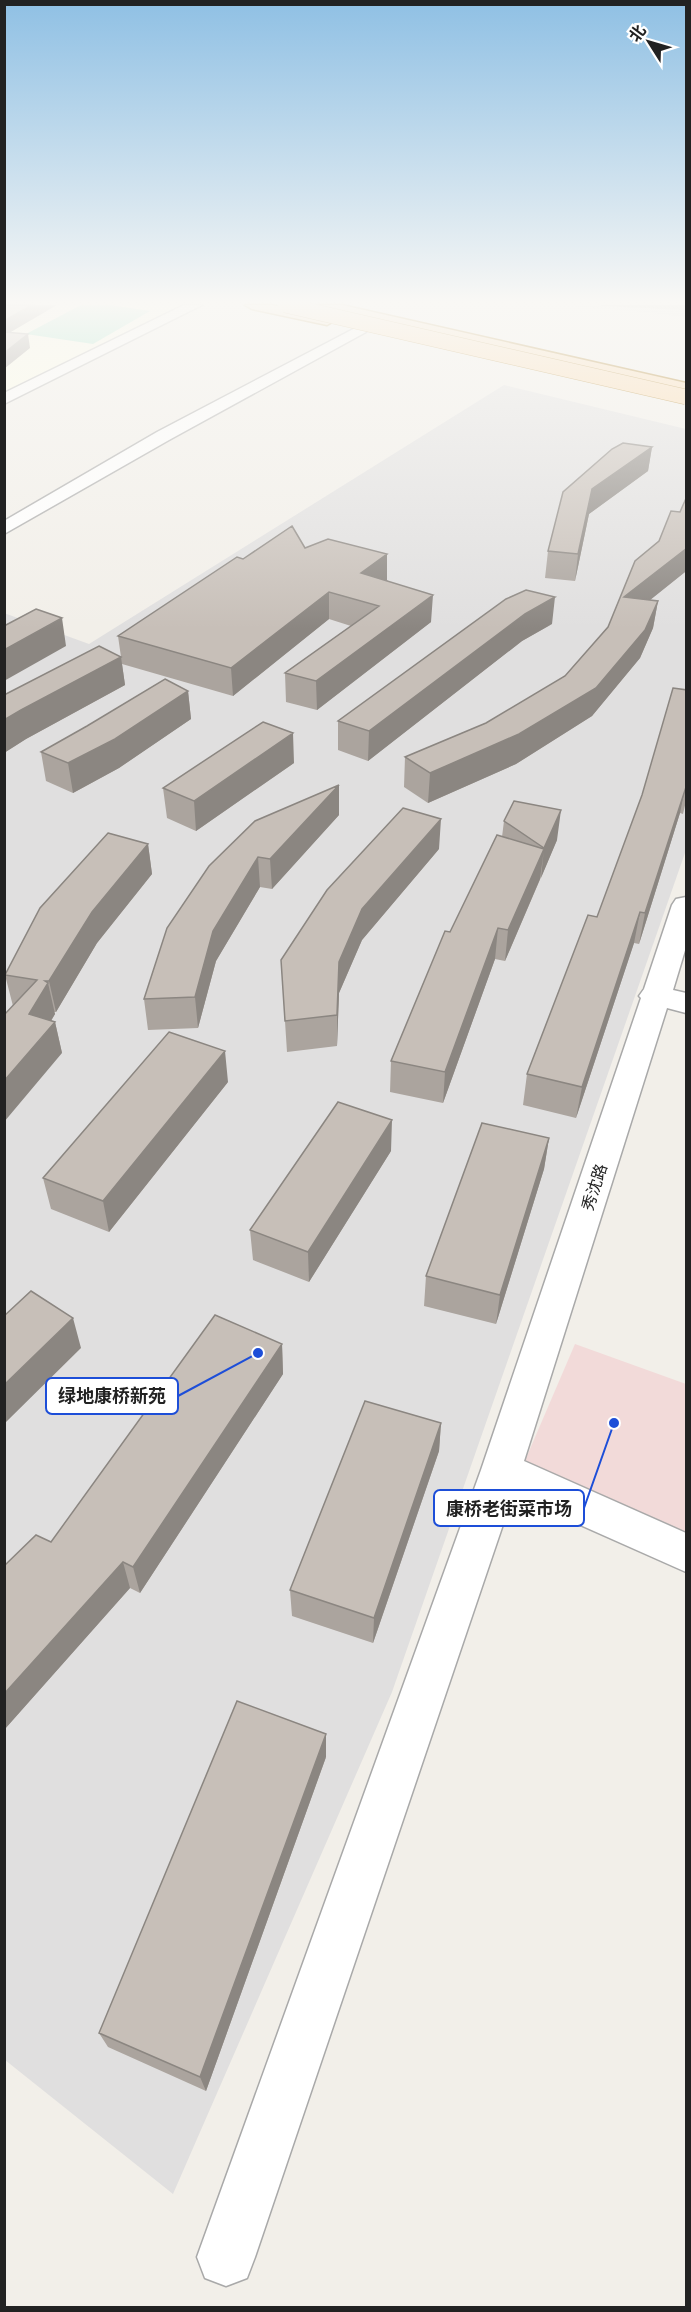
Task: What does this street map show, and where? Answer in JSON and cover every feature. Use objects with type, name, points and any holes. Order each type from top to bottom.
[{"type":"street","points":[[4,529],[206,413]]},
{"type":"street","name":"秀沈路","points":[[226,2257],[666,999],[687,904]]},
{"type":"street","points":[[501,1470],[687,1553]]},
{"type":"shaded area","points":[[459,413],[619,413],[686,429],[686,850],[392,1692],[173,2194],[5,2060],[4,613],[89,644]]},
{"type":"shaded area","points":[[575,1344],[686,1384],[686,1532],[524,1463]]},
{"type":"building","points":[[623,443],[652,447],[592,489],[578,554],[548,551],[563,492],[612,449]]},
{"type":"building","points":[[687,496],[687,548],[624,597],[658,601],[645,630],[596,688],[519,734],[430,773],[405,757],[486,723],[565,676],[608,627],[635,561],[659,541],[671,511],[680,512]]},
{"type":"building","points":[[292,526],[305,548],[328,539],[387,554],[361,573],[433,595],[316,681],[285,673],[379,606],[329,592],[231,668],[118,636],[237,557],[243,559]]},
{"type":"building","points":[[526,590],[555,597],[525,614],[369,731],[338,721],[506,599]]},
{"type":"building","points":[[36,609],[62,618],[4,650],[4,626]]},
{"type":"building","points":[[99,646],[121,657],[4,720],[4,695]]},
{"type":"building","points":[[165,679],[188,691],[115,739],[68,763],[41,752],[87,726]]},
{"type":"building","points":[[673,688],[687,690],[687,784],[645,913],[640,912],[582,1087],[527,1074],[588,915],[597,917],[642,795]]},
{"type":"building","points":[[263,722],[293,733],[194,801],[163,788]]},
{"type":"building","points":[[339,785],[270,859],[258,857],[213,931],[195,997],[144,999],[167,928],[209,866],[255,821]]},
{"type":"building","points":[[514,801],[561,810],[544,848],[504,821]]},
{"type":"building","points":[[403,808],[441,819],[362,909],[339,962],[337,1015],[285,1021],[281,960],[327,890]]},
{"type":"building","points":[[108,833],[148,844],[92,912],[49,981],[45,981],[48,983],[29,1014],[55,1022],[4,1081],[4,1015],[37,980],[5,975],[40,908]]},
{"type":"building","points":[[497,835],[544,849],[508,930],[498,928],[445,1072],[391,1061],[445,931],[450,932]]},
{"type":"building","points":[[169,1032],[225,1051],[103,1201],[43,1178]]},
{"type":"building","points":[[338,1102],[392,1120],[308,1252],[250,1230]]},
{"type":"building","points":[[482,1123],[549,1138],[500,1295],[426,1276]]},
{"type":"building","points":[[31,1291],[73,1318],[4,1385],[4,1316]]},
{"type":"building","points":[[215,1315],[282,1344],[133,1567],[123,1562],[4,1694],[4,1566],[36,1535],[51,1542]]},
{"type":"building","points":[[365,1401],[441,1423],[374,1618],[290,1590]]},
{"type":"building","points":[[237,1701],[326,1734],[200,2077],[99,2033]]},
{"type":"place","name":"绿地康桥新苑","points":[[258,1353]]},
{"type":"place","name":"康桥老街菜市场","points":[[614,1423]]}]
